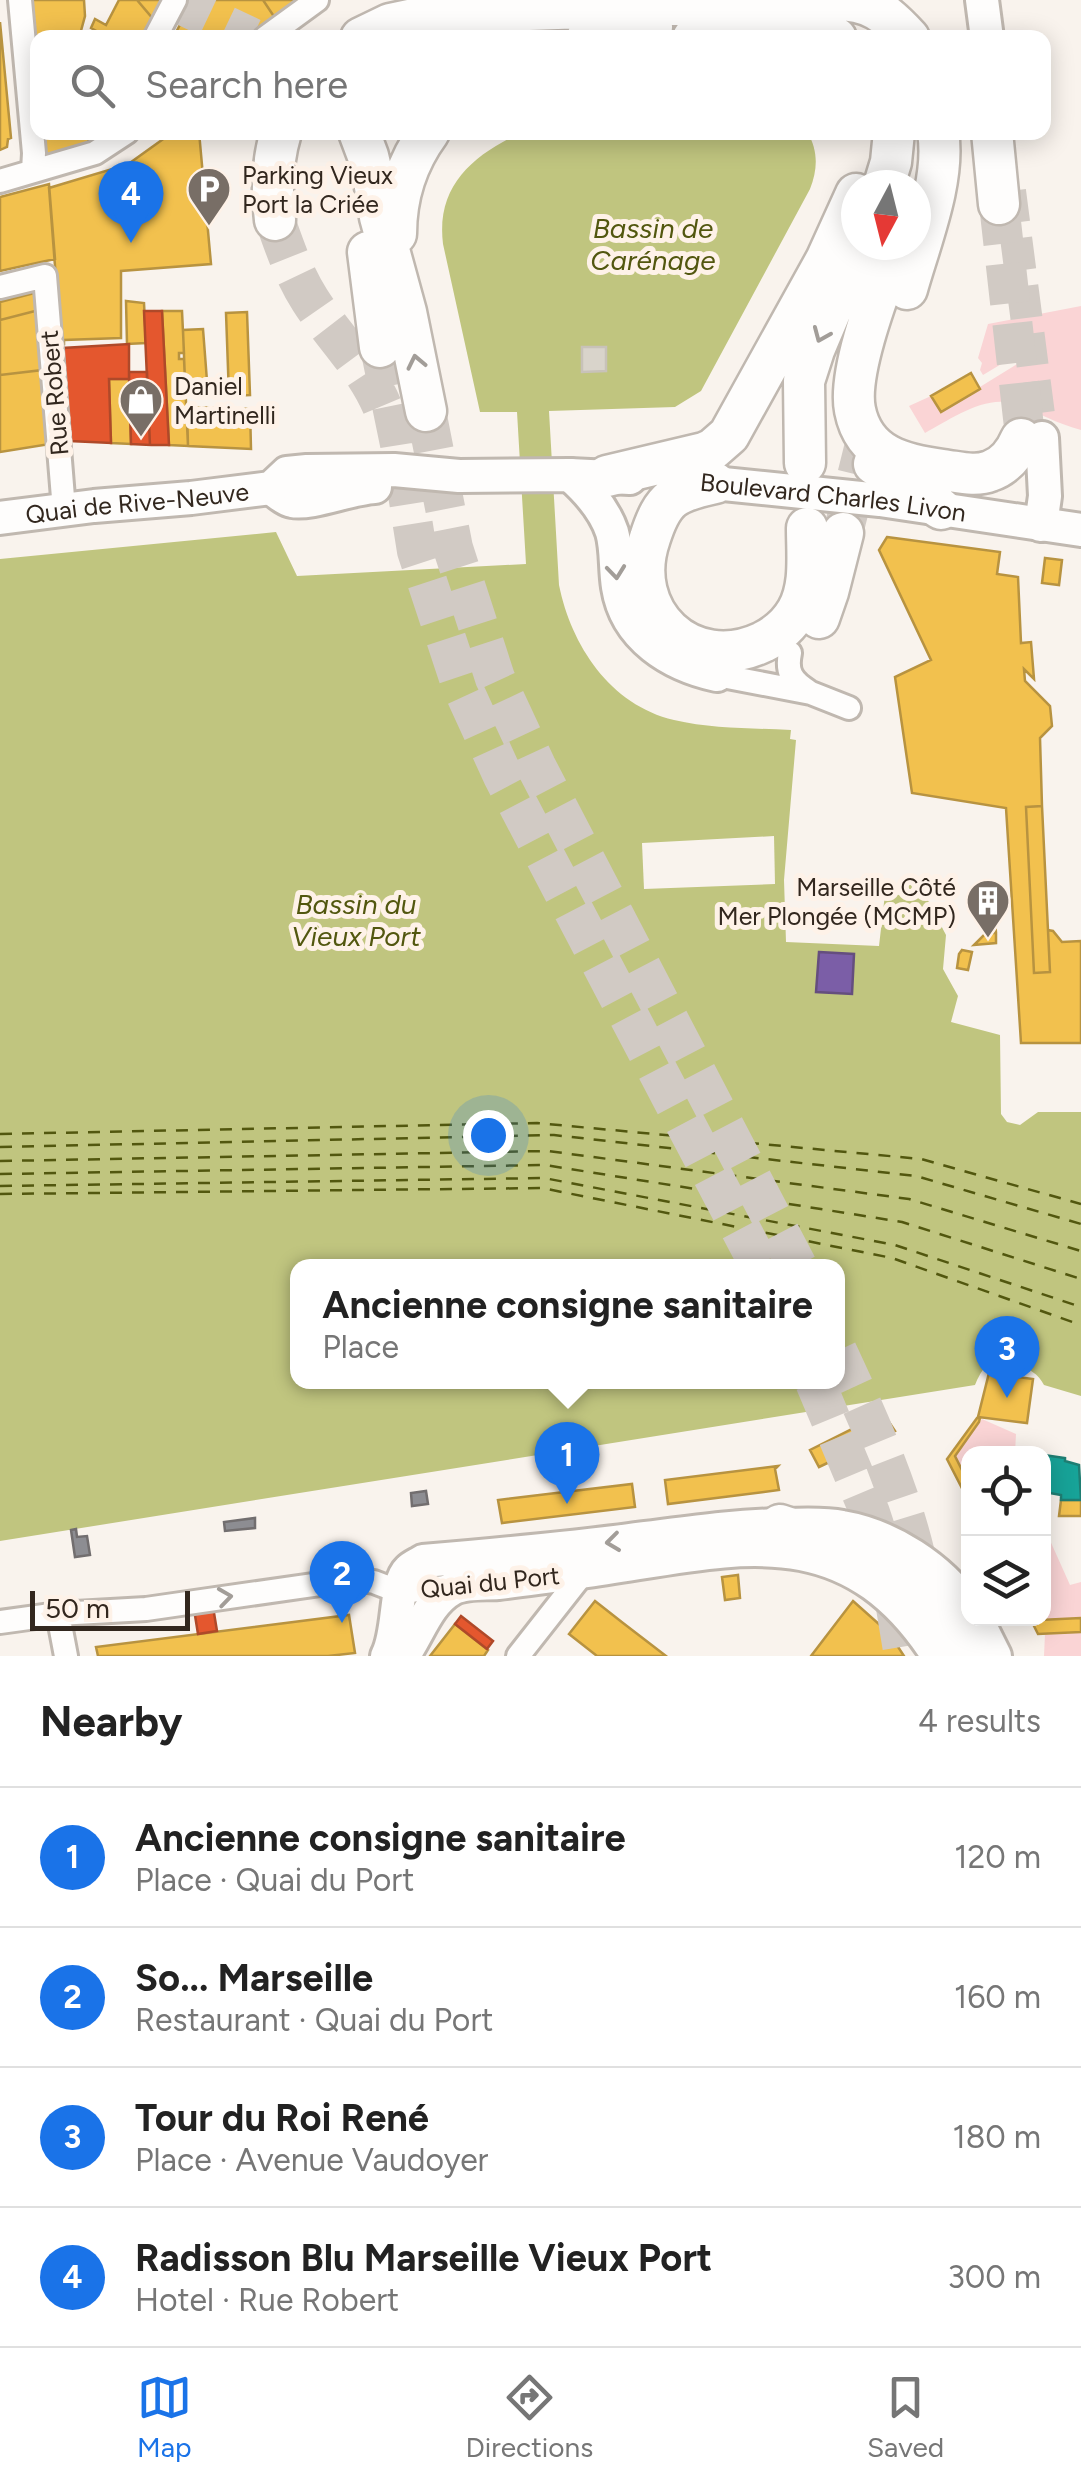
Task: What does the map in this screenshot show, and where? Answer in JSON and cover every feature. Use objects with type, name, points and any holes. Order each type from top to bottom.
[{"type":"highway","points":[[377,30],[443,13],[817,0]]},
{"type":"highway","points":[[836,0],[870,5],[885,13],[901,30]]},
{"type":"highway","points":[[889,0],[906,30]]},
{"type":"highway","points":[[635,30],[672,24],[766,20],[819,30]]},
{"type":"highway","points":[[275,220],[272,172],[278,140]]},
{"type":"highway","points":[[341,140],[358,194],[380,348]]},
{"type":"highway","points":[[361,140],[406,312],[426,411]]},
{"type":"highway","points":[[406,312],[396,218],[409,166],[424,140]]},
{"type":"highway","points":[[866,140],[874,170]]},
{"type":"highway","points":[[886,170],[894,140]]},
{"type":"highway","points":[[904,170],[923,157],[923,140]]},
{"type":"highway","points":[[872,418],[933,192],[940,156],[939,140]]},
{"type":"highway","points":[[994,140],[1005,198]]},
{"type":"highway","points":[[585,478],[714,449],[740,418],[841,255]]},
{"type":"highway","points":[[804,463],[803,394],[841,256]]},
{"type":"highway","points":[[891,260],[858,362],[854,388],[856,415],[868,441],[886,456],[912,466],[976,474],[1002,465],[1032,438]]},
{"type":"highway","points":[[880,289],[844,374],[841,398],[845,425],[861,454],[942,509]]},
{"type":"highway","points":[[715,483],[669,498],[646,552],[643,570],[649,602],[668,631],[710,650],[730,651],[772,638],[798,610],[825,530],[828,592],[805,639],[790,653],[753,673],[718,676]]},
{"type":"highway","points":[[792,1539],[852,1550],[897,1576],[931,1608],[962,1656]]},
{"type":"main road","points":[[1003,140],[1005,198]]},
{"type":"main road","points":[[1032,438],[1044,474],[1041,525]]},
{"type":"main road","points":[[999,519],[1044,474]]},
{"type":"main road","name":"Quai de Rive-Neuve","points":[[0,518],[271,488],[289,502],[364,487],[459,476],[585,478]]},
{"type":"main road","points":[[585,478],[611,529],[619,594],[632,624],[656,650],[674,662],[718,676]]},
{"type":"main road","name":"Boulevard Charles Livon","points":[[585,478],[715,483],[880,500],[1081,530]]},
{"type":"main road","points":[[792,1539],[821,1524],[844,1527],[887,1542],[948,1582],[961,1599]]},
{"type":"main road","name":"Quai du Port","points":[[400,1592],[406,1574],[423,1561],[758,1525],[792,1539]]},
{"type":"main road","points":[[792,1539],[874,1584],[912,1620],[938,1656]]},
{"type":"main road","name":"Quai du Port","points":[[456,1586],[584,1572],[723,1550],[759,1549],[792,1539]]},
{"type":"main road","points":[[403,1656],[436,1603],[456,1586]]},
{"type":"main road","points":[[387,1656],[396,1636],[400,1592]]},
{"type":"main road","points":[[980,1626],[995,1656]]},
{"type":"street","points":[[20,0],[30,109]]},
{"type":"street","points":[[159,30],[175,0]]},
{"type":"street","points":[[276,30],[317,0]]},
{"type":"street","points":[[33,140],[33,170]]},
{"type":"street","points":[[0,181],[100,143]]},
{"type":"street","name":"Rue Robert","points":[[0,287],[45,276],[64,510]]},
{"type":"street","points":[[790,653],[788,663],[793,680],[810,693]]},
{"type":"street","points":[[718,676],[810,693],[849,708]]},
{"type":"street","points":[[518,1656],[584,1572]]},
{"type":"street","name":"Quai du Port","points":[[0,1622],[146,1608],[355,1579],[400,1592],[456,1586]]},
{"type":"street","points":[[58,1614],[66,1656]]},
{"type":"shaded area","points":[[1081,306],[1081,430],[1014,404],[992,402],[925,433],[909,406],[931,396],[941,411],[1027,358],[1023,351],[983,375],[978,358],[988,324]]},
{"type":"shaded area","points":[[982,1419],[1016,1434],[1015,1446],[962,1446]]},
{"type":"shaded area","points":[[1051,1543],[1070,1585],[1081,1582],[1081,1618],[1051,1619]]},
{"type":"shaded area","points":[[1081,1632],[1081,1656],[1044,1656],[1045,1634]]},
{"type":"water","name":"Bassin du Vieux Port","points":[[507,140],[811,140],[816,160],[810,189],[701,391],[675,407],[549,411],[559,585],[584,650],[613,687],[631,701],[651,712],[688,723],[791,730],[790,739],[796,740],[784,880],[786,942],[879,946],[885,894],[901,895],[904,882],[920,885],[946,935],[943,969],[958,996],[951,1022],[1000,1035],[1001,1114],[1007,1122],[1020,1125],[1038,1112],[1081,1112],[1081,1396],[1044,1385],[1036,1375],[1004,1357],[992,1360],[975,1385],[0,1541],[0,559],[276,532],[297,576],[526,564],[517,412],[480,412],[443,244],[445,205],[452,189],[461,175]]},
{"type":"pier","points":[[774,836],[775,884],[644,889],[642,843]]},
{"type":"building: Homes","points":[[30,0],[84,0],[81,30],[33,30]]},
{"type":"building: Homes","points":[[119,0],[137,0],[154,20],[149,30],[91,28],[95,19],[106,25]]},
{"type":"building: Homes","points":[[137,0],[162,0],[164,1],[154,20]]},
{"type":"building: Homes","points":[[193,0],[263,0],[275,18],[258,30],[177,30]]},
{"type":"building: Homes","points":[[263,0],[298,0],[298,2],[275,18]]},
{"type":"building: Homes","points":[[0,22],[11,138],[7,147],[0,150]]},
{"type":"building: Homes","points":[[44,140],[89,140],[86,145],[45,153]]},
{"type":"building: Homes","points":[[162,140],[200,140],[211,264],[121,271],[121,338],[64,340],[61,344],[49,188],[112,169],[113,175]]},
{"type":"building: Homes","points":[[49,184],[55,259],[0,271],[0,197]]},
{"type":"building: Homes","points":[[38,292],[39,310],[0,320],[0,302]]},
{"type":"building: Homes","points":[[126,301],[144,303],[146,343],[127,344]]},
{"type":"building: Homes","points":[[39,310],[43,370],[0,375],[0,320]]},
{"type":"building: Homes","points":[[162,311],[182,311],[184,353],[179,353],[179,359],[184,359],[188,446],[169,445]]},
{"type":"building: Homes","points":[[247,312],[250,395],[229,396],[226,313]]},
{"type":"building: Homes","points":[[203,329],[207,381],[185,381],[183,330]]},
{"type":"building: Homes","points":[[43,370],[50,444],[0,452],[0,375]]},
{"type":"building: Homes","points":[[971,373],[980,389],[941,412],[931,396]]},
{"type":"building: Homes","points":[[109,379],[129,379],[131,444],[111,443]]},
{"type":"building: Homes","points":[[187,407],[250,409],[251,449],[188,446]]},
{"type":"building: Homes","points":[[887,537],[1000,552],[997,574],[1018,577],[1021,643],[1031,642],[1034,679],[1024,669],[1025,681],[1050,706],[1052,726],[1040,738],[1042,806],[1026,807],[1034,973],[1050,972],[1048,930],[1062,942],[1081,941],[1081,1043],[1021,1043],[1006,808],[912,793],[895,677],[931,660],[879,550]]},
{"type":"building: Homes","points":[[1045,558],[1062,560],[1059,585],[1042,583]]},
{"type":"building: Homes","points":[[1042,806],[1050,972],[1034,973],[1026,807]]},
{"type":"building: Homes","points":[[983,918],[995,918],[996,933],[986,933]]},
{"type":"building: Homes","name":"Marseille Côté Mer Plongée (MCMP)","points":[[986,933],[996,933],[996,943],[974,945]]},
{"type":"building: Homes","points":[[962,950],[972,952],[968,970],[957,968]]},
{"type":"building: Homes","points":[[989,1373],[1033,1379],[1027,1423],[978,1417]]},
{"type":"building: Homes","points":[[980,1418],[955,1456],[961,1468],[961,1486],[947,1459]]},
{"type":"building: Homes","points":[[889,1422],[895,1431],[819,1467],[810,1450],[854,1428]]},
{"type":"building: Homes","points":[[778,1466],[775,1469],[779,1490],[668,1504],[665,1480]]},
{"type":"building: Homes","points":[[632,1484],[635,1507],[502,1523],[498,1500]]},
{"type":"building: Homes","points":[[1061,1500],[1081,1500],[1081,1516],[1059,1516]]},
{"type":"building: Homes","points":[[738,1575],[740,1598],[725,1600],[722,1577]]},
{"type":"building: Homes","points":[[595,1601],[666,1656],[597,1656],[569,1634]]},
{"type":"building: Homes","points":[[853,1601],[889,1633],[904,1656],[811,1656]]},
{"type":"building: Homes","points":[[349,1615],[355,1653],[98,1656],[96,1647]]},
{"type":"building: Homes","points":[[1081,1618],[1081,1632],[1038,1634],[1034,1626],[1051,1626],[1051,1619]]},
{"type":"building: Homes","points":[[455,1624],[488,1650],[484,1656],[430,1656]]},
{"type":"building: Shops","points":[[144,311],[162,311],[169,445],[150,445]]},
{"type":"building: Shops","points":[[129,344],[129,379],[109,379],[111,443],[70,441],[63,348]]},
{"type":"building: Shops","points":[[129,372],[147,372],[150,445],[131,444]]},
{"type":"building: Shops","points":[[213,1607],[217,1631],[198,1634],[194,1609]]},
{"type":"building: Shops","points":[[461,1616],[493,1641],[487,1649],[455,1624]]},
{"type":"building: Offices","points":[[819,952],[854,954],[852,994],[816,992]]},
{"type":"building: Public","points":[[1051,1456],[1079,1465],[1081,1500],[1061,1500],[1061,1495],[1051,1493]]},
{"type":"building: Industry","points":[[426,1491],[428,1504],[412,1506],[411,1493]]},
{"type":"building: Industry","points":[[255,1518],[255,1528],[225,1531],[224,1522]]},
{"type":"building: Industry","points":[[76,1529],[77,1537],[87,1536],[90,1555],[75,1557],[71,1530]]},
{"type":"building: Other","points":[[582,347],[606,347],[606,371],[582,372]]},
{"type":"ferry route","points":[[0,1134],[537,1123],[921,1159],[1081,1204]]},
{"type":"ferry route","points":[[0,1147],[554,1135],[916,1176],[1081,1224]]},
{"type":"ferry route","points":[[0,1161],[548,1151],[909,1199],[1081,1251]]},
{"type":"ferry route","points":[[0,1174],[545,1165],[902,1222],[1081,1279]]},
{"type":"ferry route","points":[[0,1186],[544,1178],[895,1245],[1081,1307]]},
{"type":"ferry route","points":[[0,1194],[542,1188],[892,1258],[1081,1325]]},
{"type":"tunnel","points":[[172,0],[235,30]]},
{"type":"tunnel","points":[[1010,191],[1042,438]]},
{"type":"tunnel","points":[[999,204],[1024,427],[1021,439]]},
{"type":"tunnel","points":[[275,220],[304,291],[367,378],[382,406]]},
{"type":"tunnel","points":[[380,347],[417,551],[461,684],[503,776],[756,1259]]},
{"type":"tunnel","points":[[426,411],[453,548],[495,678],[536,766],[793,1259]]},
{"type":"tunnel","points":[[843,533],[871,420]]},
{"type":"tunnel","points":[[845,1369],[898,1497],[922,1588]]},
{"type":"tunnel","points":[[818,1389],[870,1513],[891,1577],[904,1656]]},
{"type":"place","name":"Parking Vieux Port la Criée","points":[[209,227]]},
{"type":"place","name":"Radisson Blu Marseille Vieux Port","points":[[131,243]]},
{"type":"place","name":"Daniel Martinelli","points":[[141,438]]},
{"type":"place","name":"Marseille Côté Mer Plongée (MCMP)","points":[[988,939]]},
{"type":"place","name":"Tour du Roi René","points":[[1007,1398]]},
{"type":"place","name":"Ancienne consigne sanitaire","points":[[567,1504]]},
{"type":"place","name":"So... Marseille","points":[[342,1623]]},
{"type":"water label","name":"Bassin de Carénage","points":[[653,244]]}]
